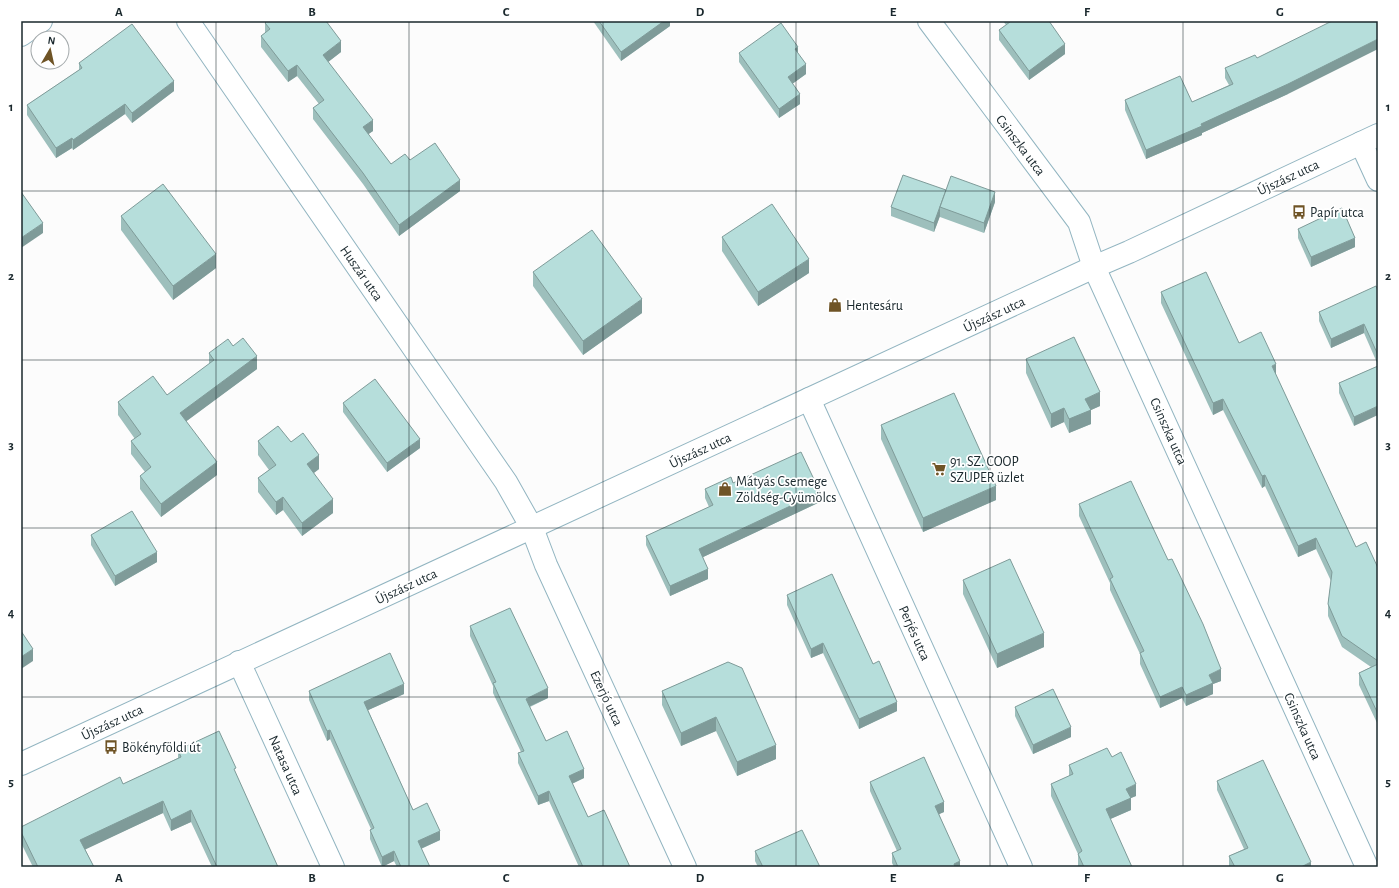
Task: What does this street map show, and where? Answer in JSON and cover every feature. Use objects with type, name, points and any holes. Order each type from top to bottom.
[{"type":"street","points":[[21,35],[41,21]]},
{"type":"street","name":"Huszár utca","points":[[188,21],[506,482],[532,528]]},
{"type":"street","name":"Csinszka utca","points":[[929,21],[1079,222],[1094,267],[1367,867]]},
{"type":"street","points":[[1369,139],[1378,180]]},
{"type":"street","name":"Újszász utca","points":[[21,764],[1129,252],[1369,139]]},
{"type":"street","name":"Perjés utca","points":[[810,399],[1021,867]]},
{"type":"street","name":"Ezerjó utca","points":[[532,528],[546,565],[684,867]]},
{"type":"street","name":"Natasa utca","points":[[240,662],[333,867]]},
{"type":"building","points":[[267,21],[326,21],[341,41],[323,55],[373,120],[363,127],[391,164],[405,154],[410,160],[435,143],[460,180],[399,225],[363,173],[313,108],[324,100],[297,65],[288,71],[261,36],[270,29],[265,23]]},
{"type":"building","points":[[599,21],[664,21],[621,52]]},
{"type":"building","points":[[1009,21],[1049,21],[1065,44],[1029,71],[999,30],[1010,22]]},
{"type":"building","points":[[1332,21],[1378,21],[1378,39],[1288,84],[1201,124],[1202,126],[1146,150],[1125,100],[1180,76],[1192,102],[1233,84],[1225,68],[1255,55],[1257,58]]},
{"type":"building","points":[[781,23],[798,47],[795,49],[806,64],[788,77],[800,94],[779,109],[739,53]]},
{"type":"building","points":[[132,24],[174,81],[132,113],[125,104],[73,140],[72,138],[56,148],[27,105],[82,68],[79,63]]},
{"type":"building","points":[[903,175],[946,190],[934,223],[891,207]]},
{"type":"building","points":[[951,176],[995,192],[984,223],[940,207]]},
{"type":"building","points":[[163,184],[216,254],[173,286],[121,216]]},
{"type":"building","points":[[21,192],[43,223],[21,238]]},
{"type":"building","points":[[772,204],[809,259],[758,292],[722,237]]},
{"type":"building","points":[[1342,208],[1355,238],[1311,257],[1298,229]]},
{"type":"building","points":[[592,230],[642,299],[583,341],[533,272]]},
{"type":"building","points":[[1206,272],[1239,343],[1261,332],[1276,364],[1272,366],[1356,547],[1366,542],[1378,568],[1378,661],[1342,636],[1328,604],[1332,572],[1316,538],[1298,546],[1265,475],[1262,476],[1223,399],[1213,403],[1161,292]]},
{"type":"building","points":[[1376,286],[1378,291],[1378,355],[1364,324],[1331,339],[1319,312]]},
{"type":"building","points":[[1074,337],[1100,392],[1085,399],[1091,410],[1069,419],[1064,408],[1051,414],[1026,359]]},
{"type":"building","points":[[243,338],[257,356],[180,413],[217,462],[161,504],[140,476],[151,467],[131,441],[141,434],[118,402],[153,376],[167,395],[214,360],[209,353],[228,339],[233,346]]},
{"type":"building","points":[[1378,366],[1378,406],[1354,417],[1339,383]]},
{"type":"building","points":[[375,379],[420,439],[387,463],[343,403]]},
{"type":"building","name":"91. SZ. COOP SZUPER üzlet","points":[[954,393],[996,486],[923,518],[881,425]]},
{"type":"building","points":[[278,426],[291,442],[303,433],[319,455],[307,464],[333,499],[302,523],[283,497],[276,502],[258,478],[276,465],[258,441]]},
{"type":"building","points":[[801,452],[820,492],[699,549],[708,569],[670,586],[646,536],[713,505],[705,489],[731,477],[733,483]]},
{"type":"building","points":[[1131,481],[1168,560],[1172,559],[1203,624],[1221,669],[1209,675],[1213,683],[1186,695],[1182,687],[1160,697],[1140,653],[1144,651],[1110,579],[1113,577],[1079,504]]},
{"type":"building","points":[[132,511],[157,552],[115,576],[91,535]]},
{"type":"building","points":[[1010,559],[1044,633],[997,654],[963,580]]},
{"type":"building","points":[[832,574],[873,664],[879,661],[897,702],[859,719],[823,643],[811,649],[787,595]]},
{"type":"building","points":[[510,608],[548,688],[526,699],[546,741],[567,731],[584,769],[569,776],[588,817],[604,810],[630,867],[583,867],[549,791],[538,796],[518,753],[524,751],[493,683],[496,682],[470,626]]},
{"type":"building","points":[[21,631],[33,649],[21,657]]},
{"type":"building","points":[[390,653],[404,684],[364,702],[413,810],[427,803],[440,831],[418,841],[430,867],[401,867],[394,851],[382,857],[370,830],[374,828],[330,730],[327,731],[309,691]]},
{"type":"building","points":[[728,662],[742,668],[776,745],[737,762],[716,717],[681,733],[662,691]]},
{"type":"building","points":[[1378,664],[1378,714],[1359,673]]},
{"type":"building","points":[[1053,689],[1071,727],[1033,745],[1015,707]]},
{"type":"building","points":[[219,731],[236,768],[234,769],[278,867],[217,867],[191,810],[171,820],[163,801],[80,840],[94,867],[38,867],[21,832],[21,827],[120,777],[123,784],[181,757],[178,750]]},
{"type":"building","points":[[1107,748],[1112,757],[1121,752],[1136,784],[1126,789],[1131,798],[1106,809],[1132,867],[1084,867],[1078,854],[1082,851],[1051,784],[1073,774],[1069,765]]},
{"type":"building","points":[[924,757],[944,802],[935,806],[960,861],[954,864],[955,867],[898,867],[892,853],[901,849],[870,782]]},
{"type":"building","points":[[1263,760],[1311,862],[1301,867],[1235,867],[1229,856],[1248,848],[1217,781]]},
{"type":"building","points":[[802,830],[820,867],[763,867],[755,851]]},
{"type":"place","name":"Papír utca","points":[[1299,212]]},
{"type":"place","name":"Hentesáru","points":[[835,305]]},
{"type":"place","name":"91. SZ. COOP SZUPER üzlet","points":[[939,469]]},
{"type":"place","name":"Mátyás Csemege Zöldség-Gyümölcs","points":[[725,489]]},
{"type":"place","name":"Bökényföldi út","points":[[111,747]]}]
